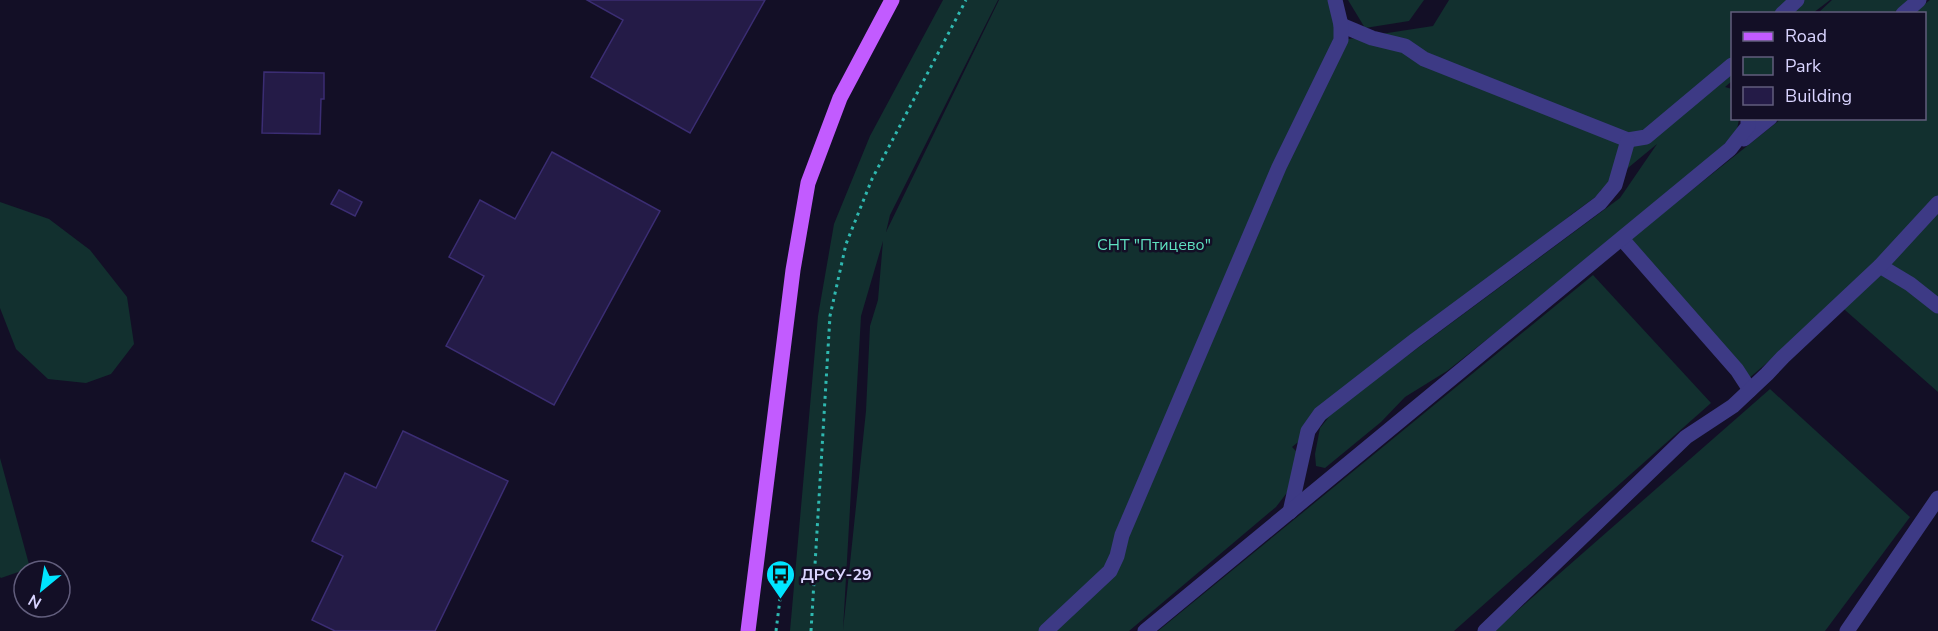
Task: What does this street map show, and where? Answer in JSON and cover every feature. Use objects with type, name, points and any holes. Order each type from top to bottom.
[{"type":"main road","points":[[748,631],[794,270],[808,183],[840,98],[892,0]]},
{"type":"street","points":[[1046,631],[1110,571],[1117,556],[1122,536],[1274,178],[1341,40],[1341,25],[1335,0]]},
{"type":"street","points":[[1784,12],[1797,0]]},
{"type":"street","points":[[1905,12],[1919,0]]},
{"type":"street","points":[[1341,25],[1372,38],[1405,46],[1424,60],[1628,140],[1646,137],[1731,66]]},
{"type":"street","points":[[1730,149],[1748,126],[1748,120]]},
{"type":"street","points":[[1145,631],[1767,120]]},
{"type":"street","points":[[1290,512],[1308,431],[1320,414],[1600,203],[1615,185],[1628,140]]},
{"type":"street","points":[[1485,631],[1686,436],[1733,406],[1750,390],[1880,266],[1938,203]]},
{"type":"street","points":[[1622,239],[1737,370],[1750,390]]},
{"type":"street","points":[[1880,266],[1910,284],[1938,306]]},
{"type":"street","points":[[1847,631],[1938,498]]},
{"type":"path","points":[[811,631],[830,316],[846,244],[872,179],[966,0]]},
{"type":"path","points":[[776,631],[780,599]]},
{"type":"green space","name":"СНТ \"Птицево\"","points":[[943,0],[998,0],[890,215],[886,232],[999,0],[1334,0],[1342,40],[1433,26],[1449,0],[1830,0],[1814,12],[1731,12],[1731,82],[1725,87],[1731,89],[1731,120],[1739,120],[1737,130],[1723,146],[1604,247],[1447,371],[1405,397],[1381,422],[1325,468],[1316,466],[1315,454],[1320,428],[1329,417],[1292,447],[1297,452],[1289,490],[1276,507],[1129,631],[790,631],[818,316],[834,224],[870,136]],"holes":[[[1657,144],[1620,198],[1365,387],[1572,214],[1601,193],[1600,191]],[[883,241],[878,300],[870,326],[866,411],[843,630],[861,316]]]},
{"type":"green space","points":[[1348,0],[1424,0],[1409,21],[1365,28]]},
{"type":"green space","points":[[1832,0],[1910,0],[1894,12],[1819,12]]},
{"type":"green space","points":[[1930,0],[1938,0],[1938,392],[1837,303],[1748,379],[1628,241],[1780,120],[1926,120],[1926,12],[1914,12]]},
{"type":"green space","points":[[0,202],[49,219],[90,250],[127,297],[134,344],[111,374],[86,383],[48,379],[16,349],[0,308]]},
{"type":"green space","points":[[1593,275],[1711,403],[1454,631],[1158,631]]},
{"type":"green space","points":[[1770,389],[1910,517],[1825,631],[1494,631]]},
{"type":"green space","points":[[0,458],[28,559],[12,559],[12,574],[0,577]]},
{"type":"building","points":[[587,0],[765,0],[690,133],[591,77],[623,20]]},
{"type":"building","points":[[264,72],[324,73],[320,134],[262,133]]},
{"type":"building","points":[[552,152],[660,211],[554,405],[446,346],[484,276],[449,257],[480,200],[515,219]]},
{"type":"building","points":[[339,190],[362,202],[355,216],[331,204]]},
{"type":"building","points":[[403,431],[508,481],[435,631],[335,631],[312,620],[343,556],[312,541],[345,473],[376,488]]},
{"type":"place","name":"ДРСУ-29","points":[[780,600]]}]
